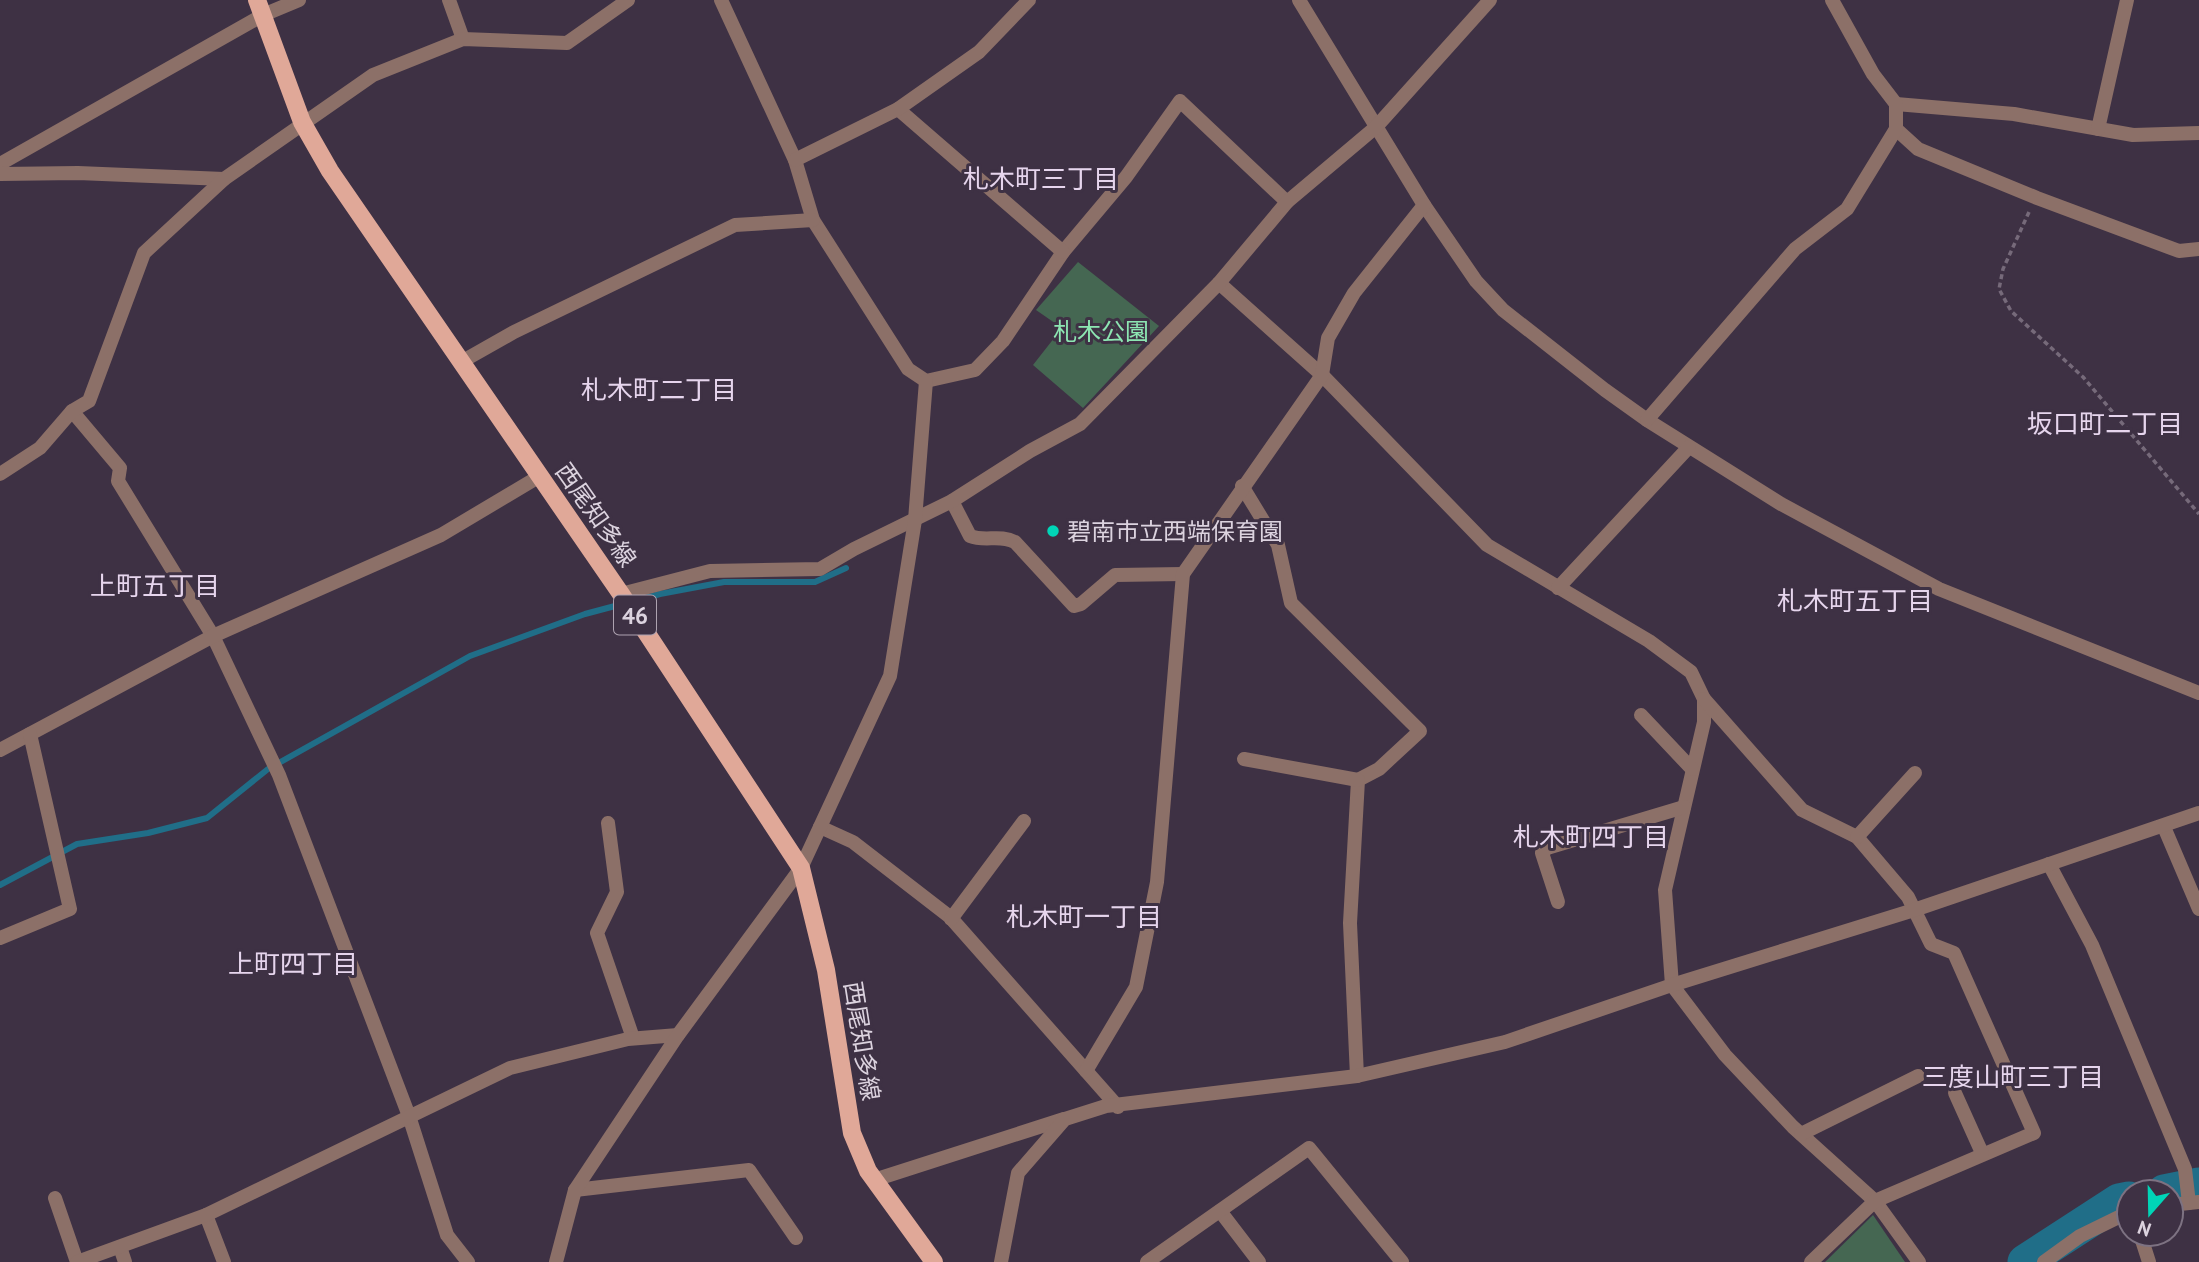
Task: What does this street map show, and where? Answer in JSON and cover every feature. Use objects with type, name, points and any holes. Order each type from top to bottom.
[{"type":"main road","name":"西尾知多線","points":[[260,7],[302,122],[330,171],[621,594],[801,868],[826,970],[852,1133],[874,1180],[934,1262]]},
{"type":"street","points":[[0,164],[260,7],[299,0]]},
{"type":"street","points":[[449,0],[463,39]]},
{"type":"street","points":[[0,474],[40,449],[72,411],[89,401],[144,253],[224,179],[373,75],[463,39],[567,43],[628,0]]},
{"type":"street","points":[[721,0],[795,160],[813,220],[908,369],[926,381],[975,370],[1003,341],[1063,252],[1126,177],[1180,102],[1287,202]]},
{"type":"street","points":[[795,160],[898,109],[979,52],[1029,0]]},
{"type":"street","points":[[1299,0],[1423,205],[1476,281],[1503,310],[1647,420],[1781,504],[1939,589],[2199,693]]},
{"type":"street","points":[[621,594],[710,571],[820,569],[854,549],[952,502],[1030,451],[1080,424],[1219,284],[1287,202],[1376,127],[1490,0]]},
{"type":"street","points":[[1647,420],[1795,249],[1828,227],[1847,209],[1896,129],[1896,104],[1873,74],[1832,0]]},
{"type":"street","points":[[2098,129],[2127,0]]},
{"type":"street","points":[[1896,104],[2014,114],[2133,135],[2199,133]]},
{"type":"street","points":[[898,109],[1063,252]]},
{"type":"street","points":[[1896,129],[1918,149],[2037,198],[2179,251],[2199,249]]},
{"type":"street","points":[[0,174],[78,173],[224,179]]},
{"type":"street","points":[[1086,1071],[1136,987],[1157,882],[1184,574],[1242,486],[1322,375],[1328,338],[1353,293],[1423,205]]},
{"type":"street","points":[[461,362],[513,332],[735,226],[813,220]]},
{"type":"street","points":[[1219,284],[1322,375],[1487,545],[1649,641],[1690,672],[1704,699],[1802,810],[1857,837],[1908,897],[1931,944],[1954,953],[2034,1133],[1875,1201],[1811,1262]]},
{"type":"street","points":[[556,1262],[575,1191],[678,1035],[801,868],[890,676],[915,520],[926,381]]},
{"type":"street","points":[[72,411],[120,468],[118,481],[214,636],[279,775],[410,1116],[447,1235],[468,1262]]},
{"type":"street","points":[[1558,587],[1689,447]]},
{"type":"street","points":[[0,750],[214,636],[441,535],[540,476]]},
{"type":"street","points":[[1242,486],[1278,545],[1291,603],[1420,731],[1379,769],[1358,780],[1244,759]]},
{"type":"street","points":[[952,502],[970,536],[977,539],[1006,537],[1015,542],[1074,606],[1082,604],[1115,575],[1184,574]]},
{"type":"street","points":[[1704,699],[1704,722],[1665,890],[1672,985],[1725,1055],[1801,1134],[1875,1201],[1919,1262]]},
{"type":"street","points":[[1641,715],[1692,769]]},
{"type":"street","points":[[0,938],[70,909],[30,734]]},
{"type":"street","points":[[1857,837],[1915,773]]},
{"type":"street","points":[[1357,1076],[1350,923],[1358,780]]},
{"type":"street","points":[[1558,902],[1542,853],[1547,848],[1684,807]]},
{"type":"street","points":[[874,1180],[1106,1106],[1118,1107],[1357,1076],[1505,1042],[1672,985],[1914,910],[2199,813]]},
{"type":"street","points":[[951,919],[1024,821]]},
{"type":"street","points":[[608,823],[617,892],[597,933],[633,1038]]},
{"type":"street","points":[[820,827],[853,842],[951,919],[1118,1107]]},
{"type":"street","points":[[2164,827],[2199,909]]},
{"type":"street","points":[[2049,864],[2092,946],[2185,1169],[2192,1202]]},
{"type":"street","points":[[55,1198],[77,1262],[206,1215],[510,1068],[633,1038],[678,1035]]},
{"type":"street","points":[[1801,1134],[1918,1076]]},
{"type":"street","points":[[1955,1093],[1982,1153]]},
{"type":"street","points":[[1001,1262],[1018,1174],[1065,1119]]},
{"type":"street","points":[[1147,1262],[1309,1148],[1402,1262]]},
{"type":"street","points":[[575,1191],[749,1170],[796,1238]]},
{"type":"street","points":[[1220,1211],[1259,1262]]},
{"type":"street","points":[[206,1215],[224,1262]]},
{"type":"street","points":[[2048,1261],[2080,1236],[2115,1219]]},
{"type":"street","points":[[120,1247],[125,1262]]},
{"type":"path","points":[[2037,198],[2018,230],[2003,269],[1999,289],[2011,311],[2083,377],[2199,514]]},
{"type":"green space","name":"札木公園","points":[[1078,262],[1159,326],[1083,408],[1033,365],[1062,328],[1036,310]]},
{"type":"green space","points":[[1873,1215],[1905,1262],[1825,1262]]},
{"type":"waterway","points":[[0,885],[77,844],[148,833],[207,818],[268,769],[470,656],[585,614],[660,594],[724,582],[815,582],[846,568]]},
{"type":"waterway","points":[[2185,1188],[2199,1185]]},
{"type":"waterway","points":[[2025,1262],[2115,1204]]},
{"type":"place","name":"碧南市立西端保育園","points":[[1053,531]]},
{"type":"district","name":"札木町三丁目","points":[[1041,178]]},
{"type":"district","name":"札木町二丁目","points":[[659,389]]},
{"type":"district","name":"坂口町二丁目","points":[[2105,423]]},
{"type":"district","name":"上町五丁目","points":[[155,585]]},
{"type":"district","name":"札木町五丁目","points":[[1855,600]]},
{"type":"district","name":"札木町四丁目","points":[[1591,836]]},
{"type":"district","name":"札木町一丁目","points":[[1084,916]]},
{"type":"district","name":"上町四丁目","points":[[293,963]]},
{"type":"district","name":"三度山町三丁目","points":[[2013,1076]]}]
